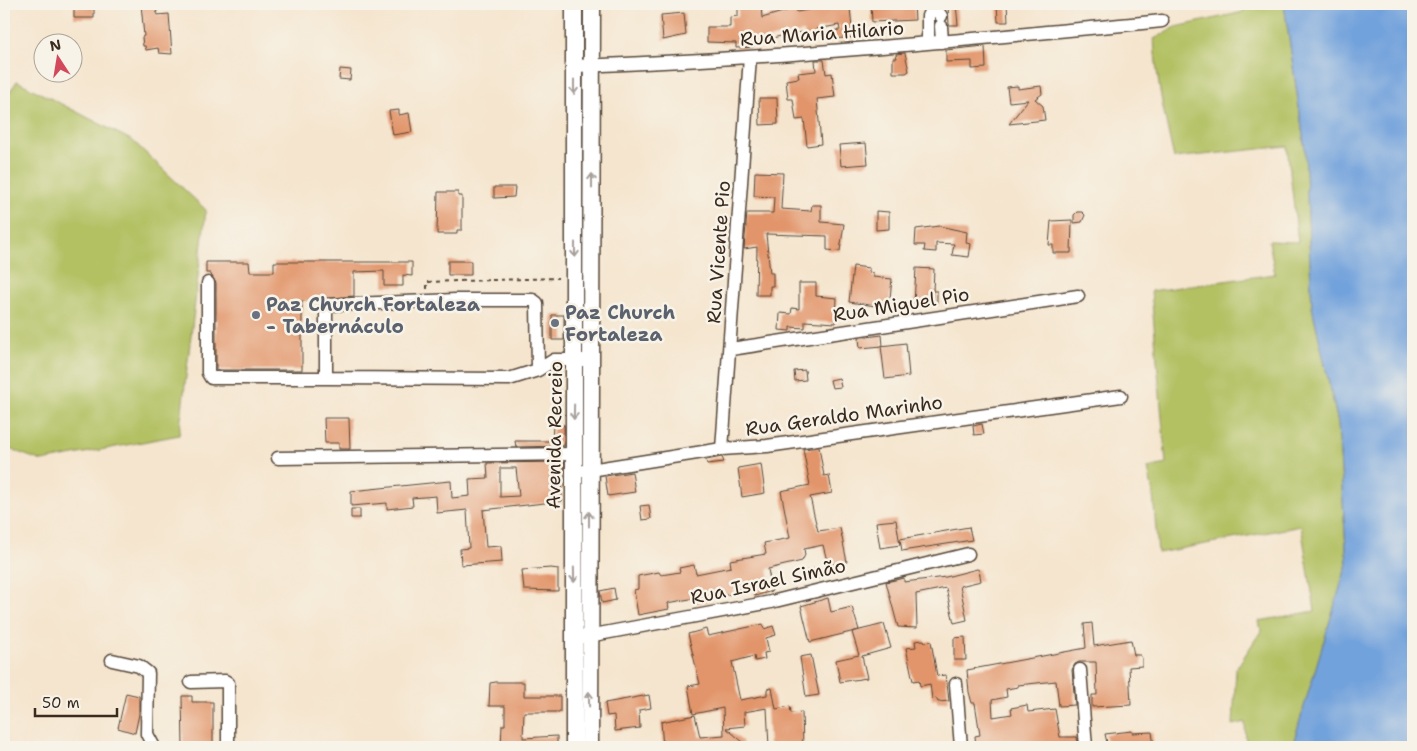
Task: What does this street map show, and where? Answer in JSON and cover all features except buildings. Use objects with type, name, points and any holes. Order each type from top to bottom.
[{"type":"main road","name":"Avenida Recreio","points":[[574,4],[574,66],[583,276]]},
{"type":"main road","name":"Avenida Recreio","points":[[574,747],[582,637],[589,470],[583,360],[583,276],[592,65],[592,4]]},
{"type":"main road","name":"Avenida Recreio","points":[[583,360],[572,472],[590,747]]},
{"type":"street","points":[[928,43],[928,16],[938,13],[942,42]]},
{"type":"street","name":"Rua Maria Hilario","points":[[574,66],[750,57],[942,42],[1162,20]]},
{"type":"street","name":"Rua Vicente Pio","points":[[722,449],[731,349],[750,57]]},
{"type":"street","points":[[208,283],[208,374],[211,378],[501,379],[519,377],[538,370],[554,360],[583,360]]},
{"type":"street","name":"Rua Miguel Pio","points":[[731,349],[1078,296]]},
{"type":"street","points":[[326,378],[326,305],[427,301],[535,301],[538,308],[538,370]]},
{"type":"street","name":"Rua Geraldo Marinho","points":[[572,472],[722,449],[767,446],[1121,396]]},
{"type":"street","points":[[278,458],[573,454]]},
{"type":"street","name":"Rua Israel Simão","points":[[582,637],[771,602],[968,554]]},
{"type":"street","points":[[112,660],[140,666],[148,673],[147,734],[154,747]]},
{"type":"street","points":[[1080,670],[1086,747]]},
{"type":"street","points":[[191,682],[225,681],[228,683],[228,747]]},
{"type":"street","points":[[956,684],[961,747]]},
{"type":"path","points":[[427,301],[427,282],[558,278]]},
{"type":"green space","points":[[1245,4],[1284,4],[1305,149],[1312,307],[1338,423],[1347,564],[1292,747],[1244,747],[1246,746],[1245,722],[1233,725],[1236,669],[1261,631],[1259,621],[1315,611],[1301,526],[1158,553],[1153,494],[1148,468],[1166,464],[1151,291],[1275,274],[1269,241],[1298,242],[1287,146],[1174,158],[1159,84],[1154,39],[1176,27],[1243,12]]},
{"type":"green space","points":[[17,81],[133,141],[206,210],[179,435],[42,461],[4,447],[4,101]]},
{"type":"water","points":[[1284,4],[1413,4],[1413,747],[1292,747],[1347,564],[1338,423],[1312,307],[1305,149]]},
{"type":"place","name":"Paz Church Fortaleza - Tabernáculo","points":[[256,315]]},
{"type":"place","name":"Paz Church Fortaleza","points":[[555,323]]}]
